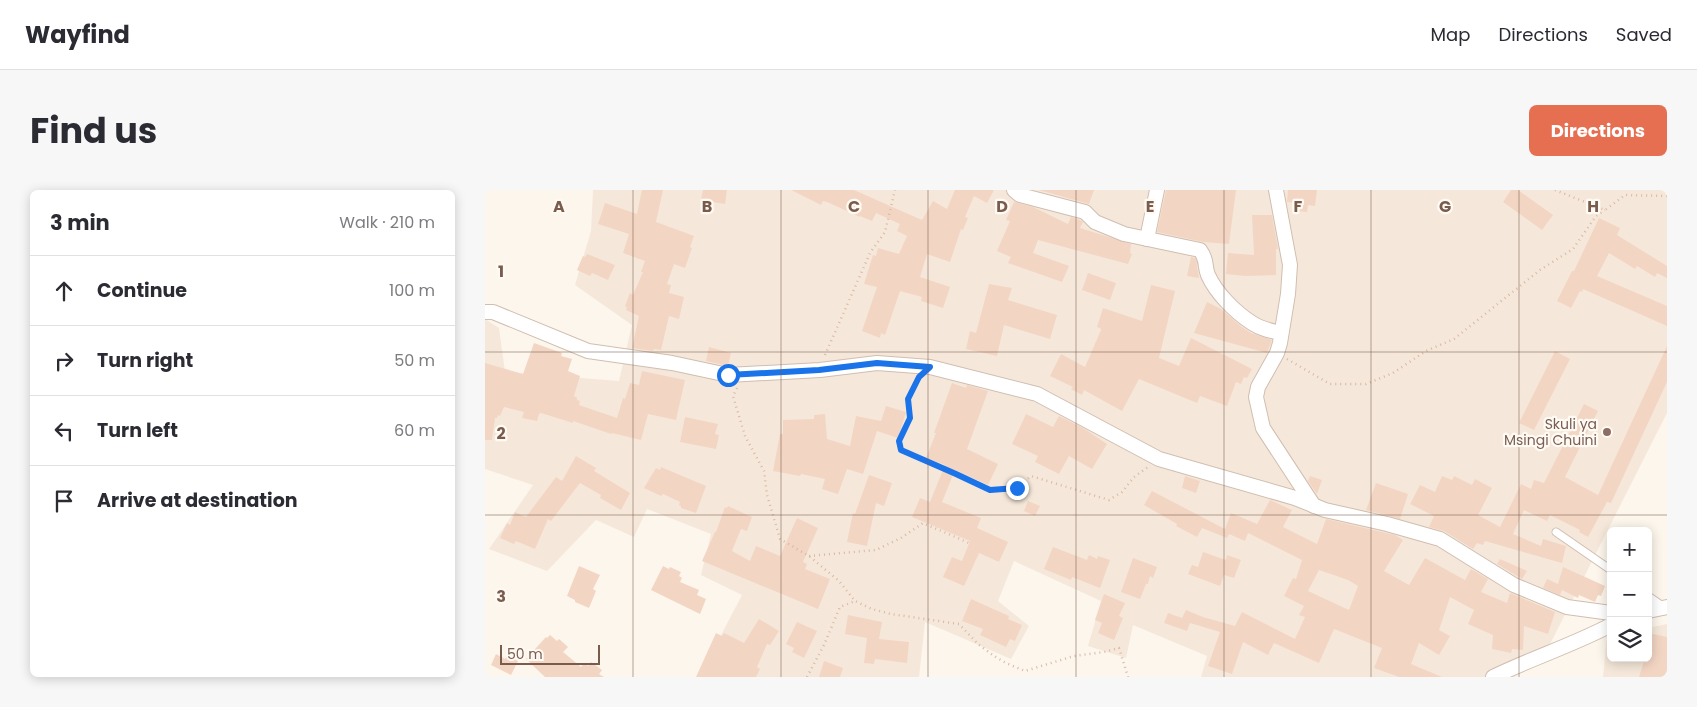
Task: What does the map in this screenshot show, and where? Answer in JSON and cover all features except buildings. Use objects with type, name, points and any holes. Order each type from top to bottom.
[{"type":"street","points":[[1014,190],[1020,195],[1085,212],[1095,222],[1124,234],[1200,250],[1206,258],[1207,274],[1231,306],[1252,323],[1281,333]]},
{"type":"street","points":[[1147,239],[1157,190]]},
{"type":"street","points":[[1276,190],[1290,265],[1288,294],[1277,353],[1258,387],[1256,397],[1263,428],[1314,506]]},
{"type":"street","points":[[485,312],[493,312],[588,351],[672,363],[728,375],[819,370],[877,363],[930,367],[1037,394],[1159,459],[1295,498],[1314,506],[1440,539],[1514,586],[1567,608],[1607,613]]},
{"type":"street","points":[[1652,610],[1666,607]]},
{"type":"street","points":[[1493,677],[1607,627]]},
{"type":"lane","points":[[1556,532],[1607,567]]},
{"type":"lane","points":[[1652,598],[1666,607]]},
{"type":"path","points":[[819,370],[870,253],[885,232],[895,190]]},
{"type":"path","points":[[1555,190],[1605,210]]},
{"type":"path","points":[[1277,353],[1331,384],[1366,384],[1393,373],[1426,351],[1454,338],[1540,270],[1573,249],[1596,216],[1625,195],[1667,196]]},
{"type":"path","points":[[930,367],[919,377],[908,399],[910,418],[899,441],[901,450],[990,490],[1017,488],[1031,476],[1109,500],[1123,492],[1134,477],[1159,459]]},
{"type":"path","points":[[743,375],[733,396],[745,436],[764,471],[767,495],[780,539],[809,556],[839,580],[855,601],[872,609],[891,614],[959,624],[978,644],[994,656],[1025,670],[1074,656],[1119,648],[1128,677]]},
{"type":"path","points":[[809,556],[876,550],[901,538],[923,524],[969,543]]},
{"type":"path","points":[[807,677],[824,645],[840,607],[855,601]]},
{"type":"shaded area","points":[[593,190],[1667,190],[1667,413],[1609,527],[1607,527],[1607,532],[1542,660],[1514,677],[1201,677],[1207,656],[1133,625],[1126,658],[1088,646],[1101,601],[1014,561],[998,601],[1029,626],[1011,659],[925,622],[919,677],[699,677],[742,595],[701,575],[711,534],[647,509],[634,537],[596,520],[547,571],[489,549],[533,485],[485,469],[485,319],[499,328],[505,372],[619,381],[632,325],[575,285],[591,231]]},
{"type":"shaded area","points":[[1667,624],[1667,677],[1603,677],[1607,637],[1607,662],[1652,662],[1652,627]]},
{"type":"place","name":"Skuli ya Msingi Chuini","points":[[1607,432]]},
{"type":"route","points":[[728,375],[819,370],[877,363],[930,367],[919,377],[908,399],[910,418],[899,441],[901,450],[990,490],[1017,488]]}]
